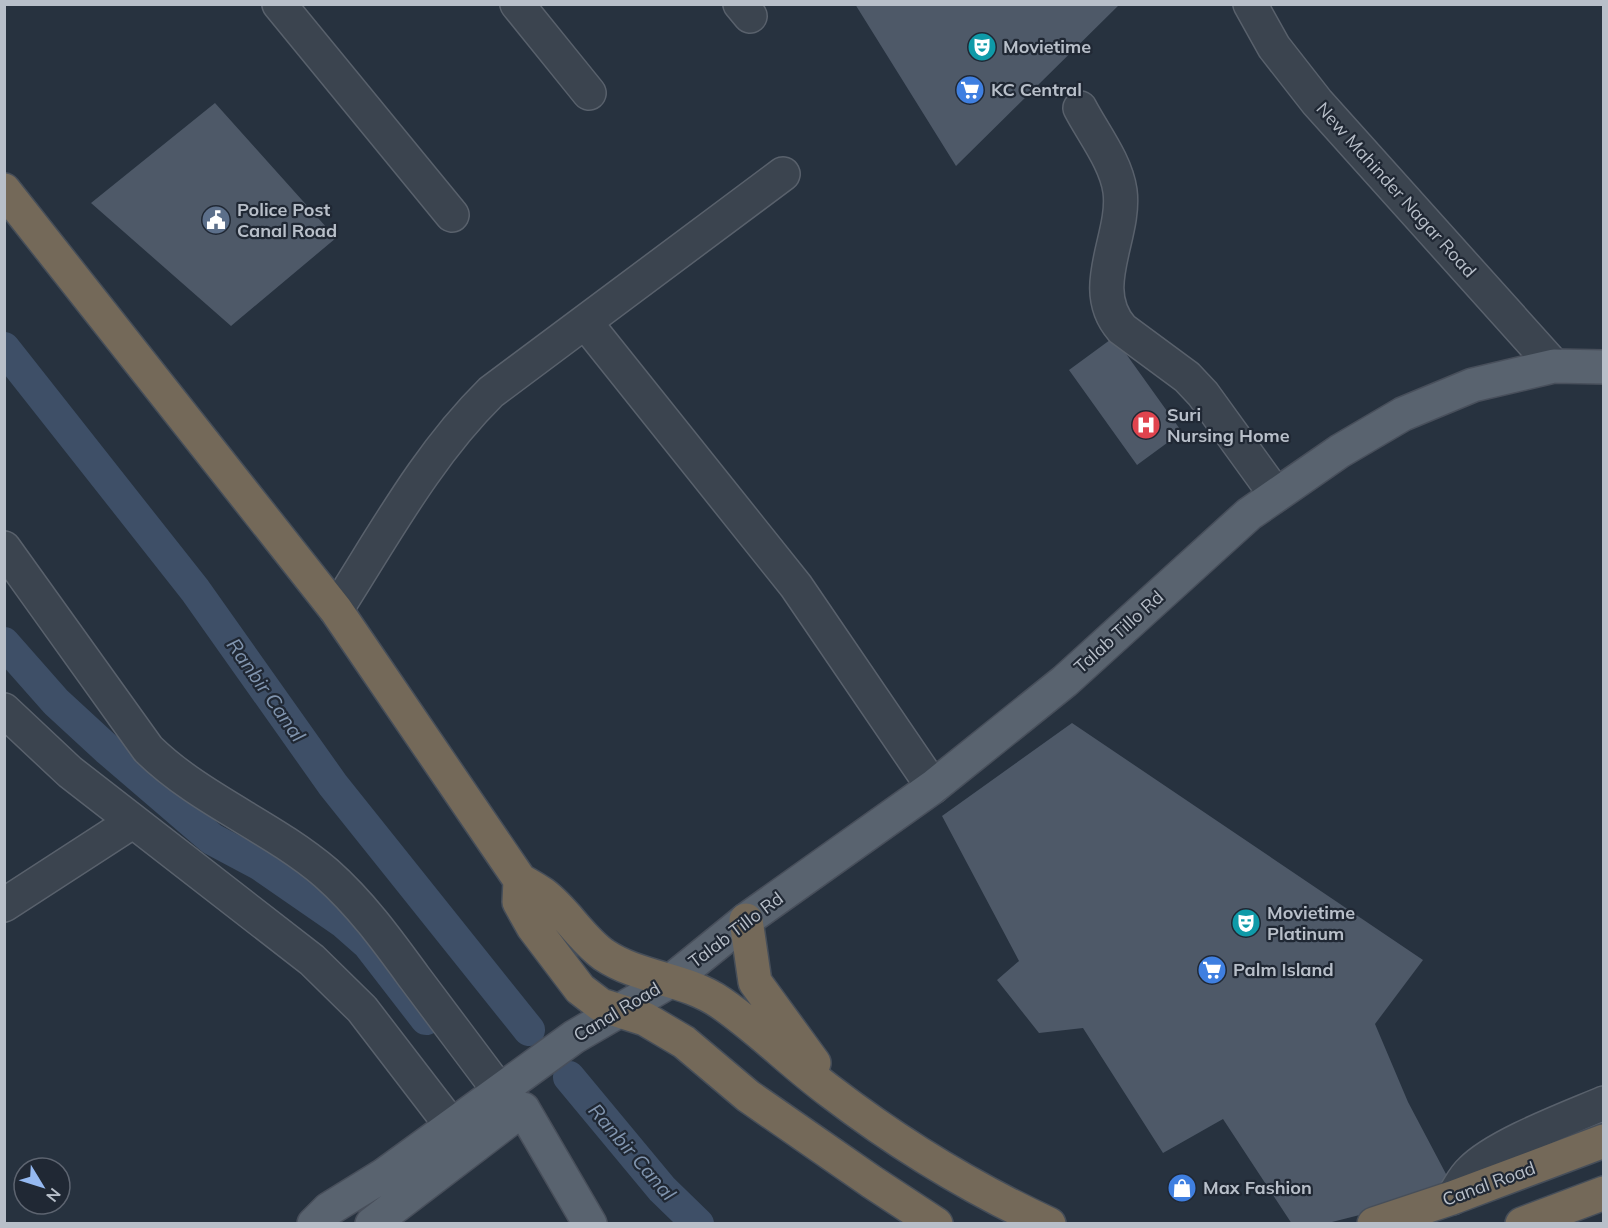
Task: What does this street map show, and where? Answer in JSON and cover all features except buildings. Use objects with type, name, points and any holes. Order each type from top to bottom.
[{"type":"highway","points":[[4,190],[336,610],[520,880],[545,895],[588,944],[643,974],[672,980]]},
{"type":"highway","points":[[520,880],[519,902],[556,961],[580,989],[601,1005],[630,1015]]},
{"type":"highway","points":[[746,920],[755,982],[770,1005],[804,1046],[836,1096]]},
{"type":"highway","name":"Canal Road","points":[[672,980],[702,991],[722,1004],[836,1096],[926,1159],[993,1198],[1049,1224]]},
{"type":"highway","name":"Canal Road","points":[[630,1015],[684,1042],[748,1095],[936,1224]]},
{"type":"highway","name":"Canal Road","points":[[1374,1224],[1452,1198],[1604,1141]]},
{"type":"highway","points":[[1522,1224],[1604,1193]]},
{"type":"main road","name":"Talab Tillo Rd","points":[[672,980],[746,920],[933,787],[1065,681],[1249,514],[1340,451],[1403,414],[1473,385],[1554,366],[1604,367]]},
{"type":"main road","name":"Canal Road","points":[[314,1224],[329,1209],[384,1175],[498,1089],[630,1015],[672,980]]},
{"type":"main road","points":[[372,1224],[523,1109],[590,1224]]},
{"type":"street","points":[[279,4],[452,214]]},
{"type":"street","points":[[517,4],[589,93]]},
{"type":"street","name":"New Mahinder Nagar Road","points":[[1250,4],[1274,47],[1317,102],[1554,366]]},
{"type":"street","points":[[1080,108],[1117,178],[1120,194],[1106,284],[1107,304],[1114,320],[1187,377],[1203,394],[1276,495]]},
{"type":"street","points":[[336,610],[427,467],[460,423],[491,392],[783,174]]},
{"type":"street","points":[[585,322],[796,586],[933,787]]},
{"type":"street","points":[[4,548],[148,749],[165,766],[188,782],[281,839],[325,872],[357,902],[498,1089]]},
{"type":"street","points":[[4,710],[70,772],[312,960],[362,1009],[451,1125]]},
{"type":"street","points":[[4,906],[132,822]]},
{"type":"street","points":[[1452,1198],[1471,1171],[1496,1154],[1546,1127],[1604,1103]]},
{"type":"waterway","name":"Ranbir Canal","points":[[4,348],[195,590],[333,785],[529,1030]]},
{"type":"waterway","name":"Ranbir Canal","points":[[4,643],[56,702],[212,839],[259,864],[343,922],[368,944],[426,1019]]},
{"type":"waterway","name":"Ranbir Canal","points":[[569,1077],[662,1189],[698,1224]]},
{"type":"place","name":"Movietime","points":[[982,47]]},
{"type":"place","name":"KC Central","points":[[970,90]]},
{"type":"place","name":"Police Post Canal Road","points":[[216,220]]},
{"type":"place","name":"Suri Nursing Home","points":[[1146,425]]},
{"type":"place","name":"Movietime Platinum","points":[[1246,923]]},
{"type":"place","name":"Palm Island","points":[[1212,970]]},
{"type":"place","name":"Max Fashion","points":[[1182,1188]]}]
